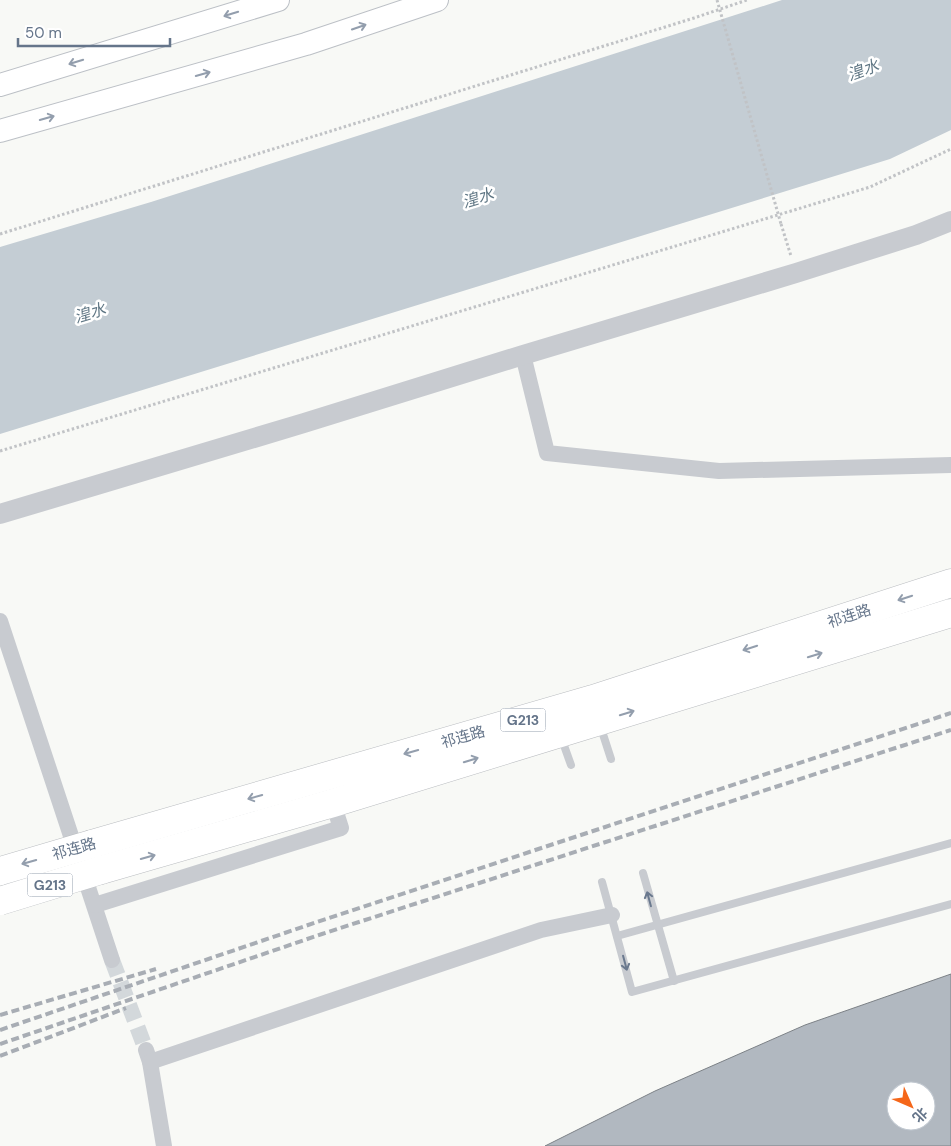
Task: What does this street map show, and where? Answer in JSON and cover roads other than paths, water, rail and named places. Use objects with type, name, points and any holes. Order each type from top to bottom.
[{"type":"highway","name":"祁连路","points":[[596,711],[951,583]]},
{"type":"highway","name":"祁连路","points":[[0,871],[92,844],[557,722],[951,613]]},
{"type":"highway","name":"祁连路","points":[[0,901],[333,803],[557,722]]},
{"type":"main road","points":[[0,85],[278,0]]},
{"type":"main road","points":[[0,131],[306,44],[437,0]]},
{"type":"street","points":[[0,514],[796,273],[916,235],[951,221]]},
{"type":"street","points":[[523,355],[547,453],[720,471],[951,465]]},
{"type":"street","points":[[0,620],[112,960]]},
{"type":"street","points":[[95,906],[341,828],[333,803]]},
{"type":"street","points":[[164,1146],[148,1056],[541,930],[612,915]]},
{"type":"lane","points":[[596,711],[611,759]]},
{"type":"lane","points":[[557,722],[571,765]]},
{"type":"lane","points":[[617,936],[951,843]]},
{"type":"lane","points":[[643,873],[656,924],[674,981]]},
{"type":"lane","points":[[602,882],[632,992],[951,904]]},
{"type":"water","name":"湟水","points":[[782,0],[951,0],[951,130],[890,159],[0,434],[0,247],[151,202]]},
{"type":"tunnel","points":[[112,960],[146,1050]]},
{"type":"railway","points":[[0,1030],[317,922],[951,713]]},
{"type":"railway","points":[[0,1044],[322,934],[951,730]]},
{"type":"railway","points":[[0,1015],[156,969]]},
{"type":"railway","points":[[0,1056],[126,1008]]}]
